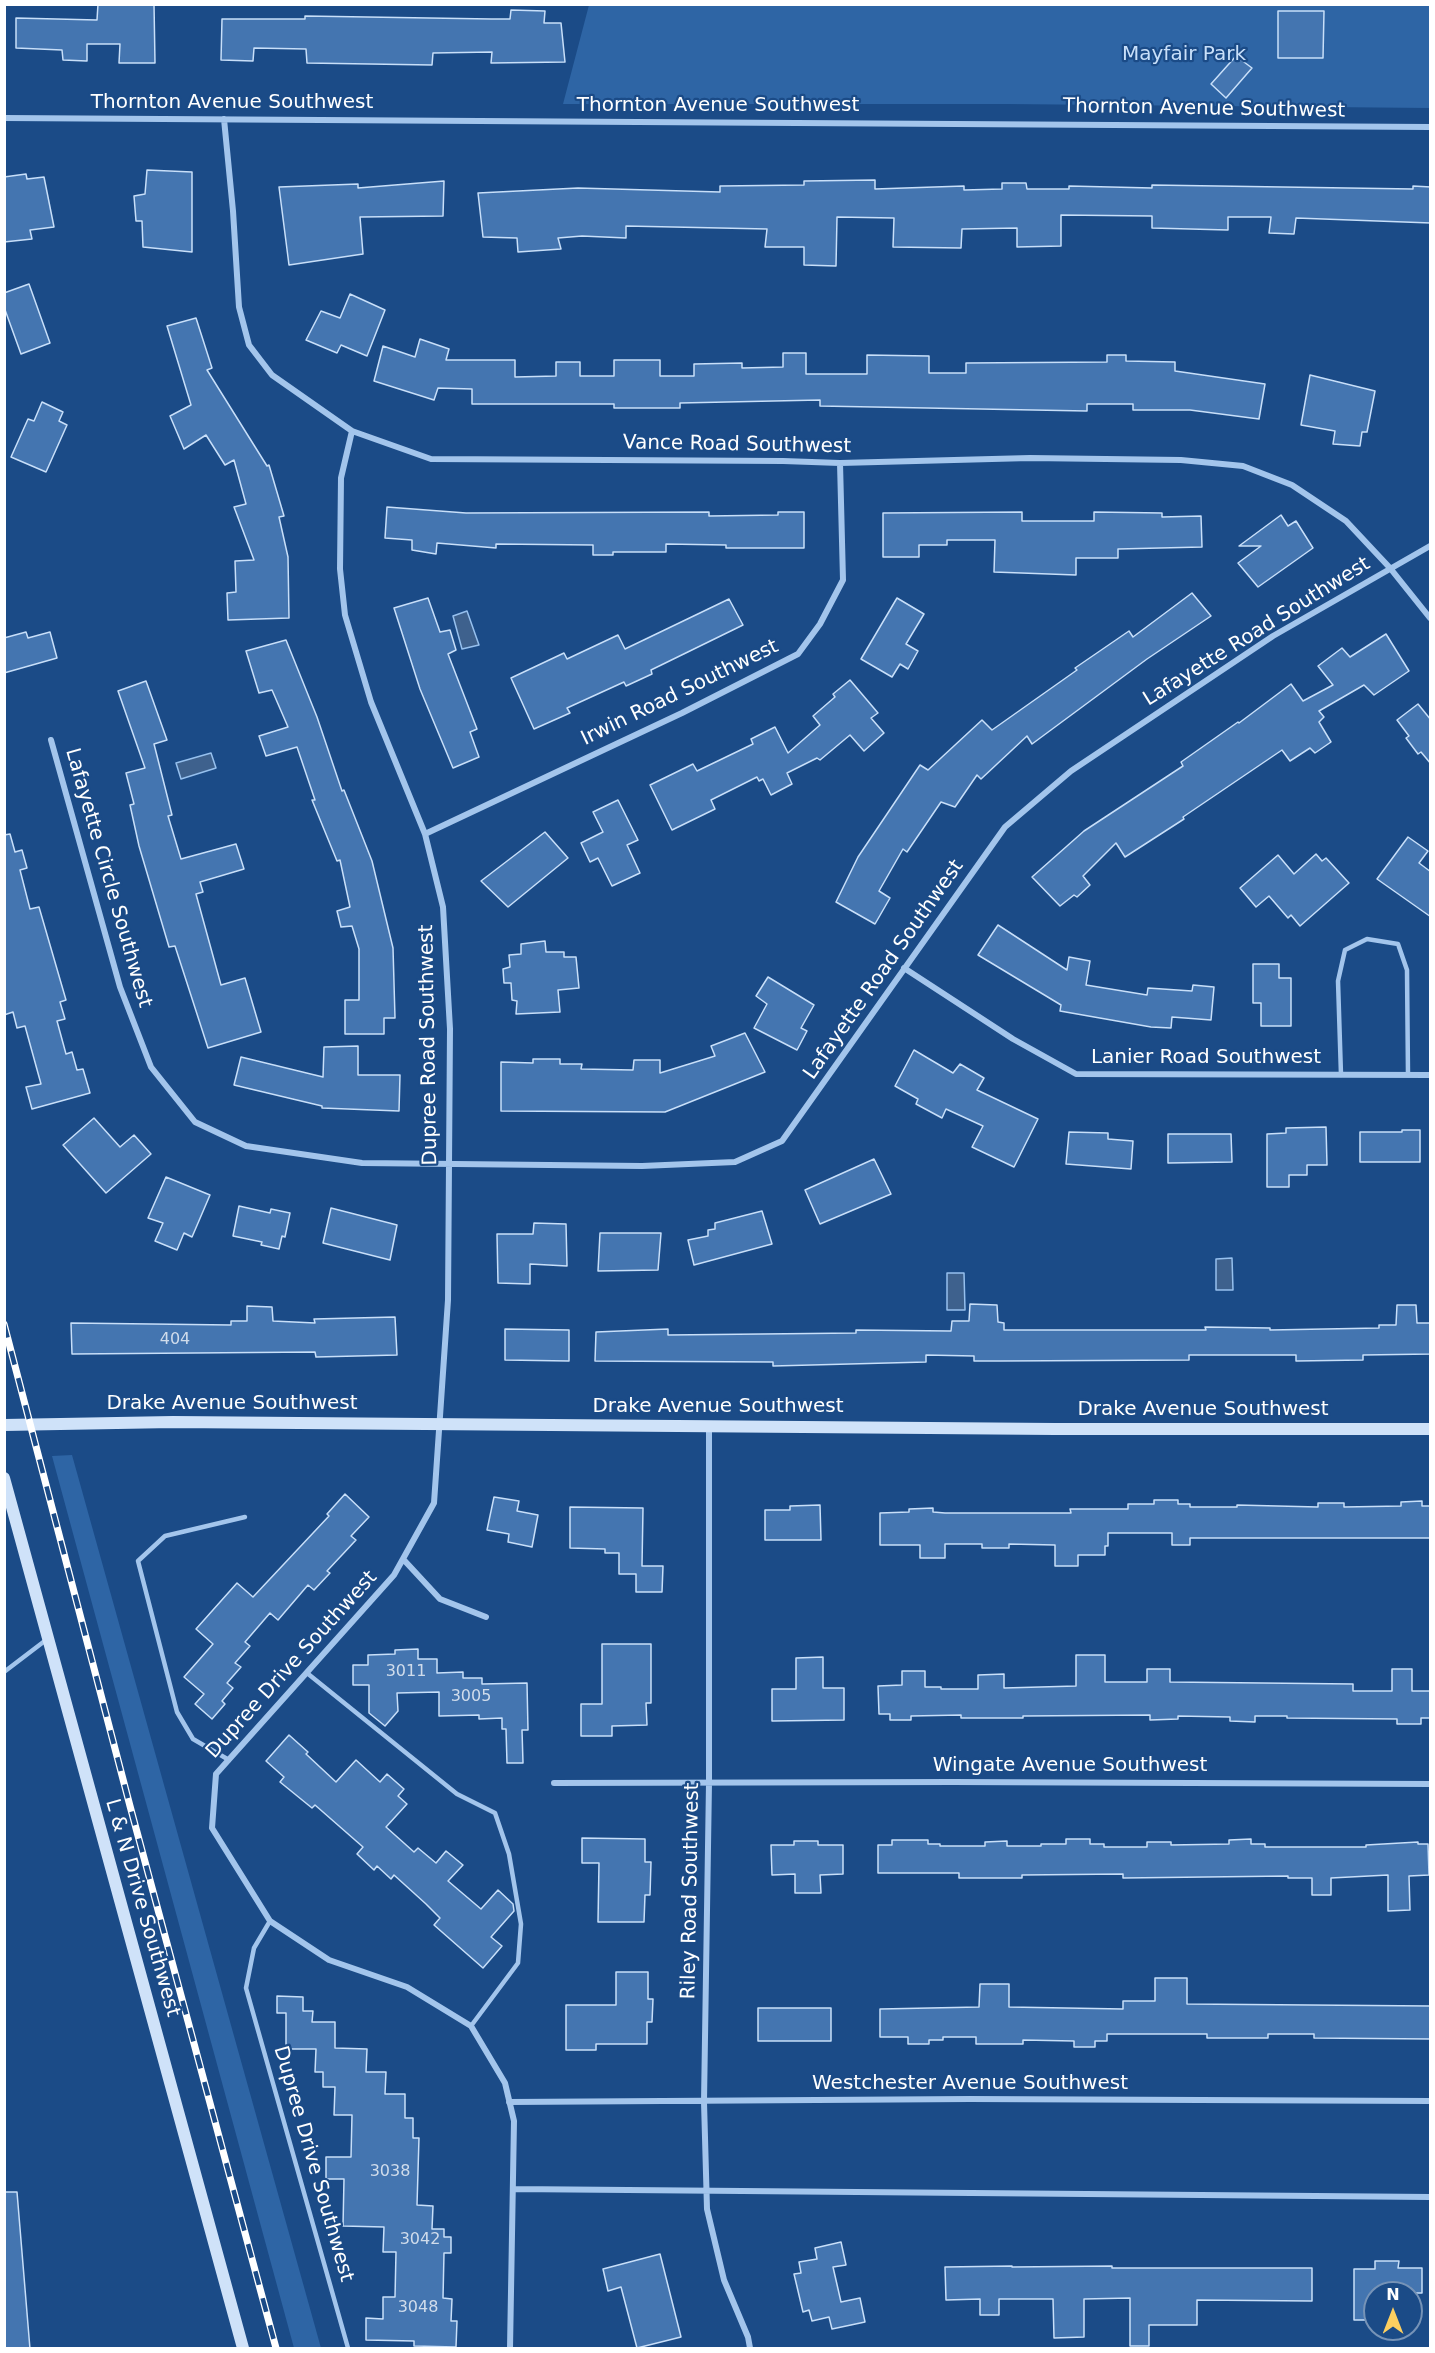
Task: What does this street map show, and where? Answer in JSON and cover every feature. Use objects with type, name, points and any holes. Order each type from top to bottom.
[{"type":"street","name":"Thornton Avenue Southwest","points":[[4,118],[1431,127]]},
{"type":"street","name":"Vance Road Southwest","points":[[224,119],[239,307],[249,345],[272,375],[352,431],[430,459],[840,463],[1030,458],[1181,460],[1243,466],[1292,485],[1346,521],[1390,568],[1431,618]]},
{"type":"street","name":"Dupree Road Southwest","points":[[352,431],[341,478],[340,569],[345,615],[372,702],[425,834],[443,907],[450,1029],[448,1300],[439,1425]]},
{"type":"street","name":"Irwin Road Southwest","points":[[425,834],[682,713],[798,654],[820,624],[843,580],[840,463]]},
{"type":"street","name":"Lafayette Road Southwest","points":[[288,1152],[362,1163],[642,1166],[735,1162],[782,1141],[1005,827],[1071,771],[1273,636],[1431,546]]},
{"type":"street","name":"Lafayette Circle Southwest","points":[[51,740],[120,987],[151,1067],[195,1122],[246,1146],[288,1152]]},
{"type":"street","name":"Lanier Road Southwest","points":[[904,968],[1013,1040],[1076,1074],[1431,1075]]},
{"type":"street","name":"Drake Avenue Southwest","points":[[4,1425],[184,1422],[1043,1429],[1431,1429]]},
{"type":"street","name":"Dupree Drive Southwest","points":[[439,1425],[434,1503],[394,1575],[216,1774],[212,1828],[270,1921],[329,1960],[407,1987],[471,2026],[505,2083],[514,2121],[510,2349]]},
{"type":"street","name":"Riley Road Southwest","points":[[709,1426],[709,1783],[704,2102],[707,2209],[724,2280],[748,2337],[750,2349]]},
{"type":"street","name":"L & N Drive Southwest","points":[[4,1479],[10,1518],[48,1638],[243,2349]]},
{"type":"street","points":[[403,1559],[440,1599],[486,1617]]},
{"type":"street","name":"Wingate Avenue Southwest","points":[[554,1783],[1431,1784]]},
{"type":"street","name":"Westchester Avenue Southwest","points":[[509,2102],[970,2099],[1431,2101]]},
{"type":"street","points":[[513,2189],[1431,2197]]},
{"type":"lane","points":[[1341,1075],[1338,981],[1345,950],[1367,939],[1398,944],[1407,970],[1408,1075]]},
{"type":"lane","points":[[229,1760],[194,1739],[177,1712],[138,1561],[165,1536],[245,1517]]},
{"type":"lane","points":[[4,1672],[48,1638]]},
{"type":"lane","points":[[307,1673],[458,1794],[495,1813],[509,1854],[521,1924],[518,1963],[471,2026]]},
{"type":"lane","name":"Dupree Drive Southwest","points":[[270,1921],[254,1948],[246,1988],[348,2349]]},
{"type":"green space","name":"Mayfair Park","points":[[713,4],[719,6],[723,4],[1430,5],[1430,108],[1006,104],[563,104],[589,5]]},
{"type":"green space","points":[[72,1455],[321,2348],[294,2348],[52,1456]]},
{"type":"shaded area","points":[[467,611],[479,645],[462,649],[453,616]]},
{"type":"shaded area","points":[[211,753],[216,768],[181,779],[176,763]]},
{"type":"shaded area","points":[[1232,1258],[1233,1290],[1216,1290],[1216,1259]]},
{"type":"shaded area","points":[[947,1273],[964,1273],[965,1310],[947,1310]]},
{"type":"building","points":[[98,4],[154,4],[155,63],[119,63],[120,44],[87,44],[87,61],[63,60],[62,50],[16,48],[16,18],[97,20]]},
{"type":"building","points":[[511,10],[545,11],[544,23],[561,23],[565,62],[491,63],[492,52],[433,53],[432,65],[307,63],[306,49],[254,48],[253,61],[221,60],[222,19],[305,19],[305,16],[510,19]]},
{"type":"building","points":[[1278,11],[1324,11],[1323,58],[1278,58]]},
{"type":"building","points":[[1236,56],[1252,68],[1226,98],[1211,84]]},
{"type":"building","points":[[147,170],[192,172],[192,252],[143,247],[142,221],[136,221],[134,196],[145,194]]},
{"type":"building","points":[[26,174],[27,179],[44,177],[54,227],[30,230],[32,239],[4,242],[4,177]]},
{"type":"building","points":[[875,180],[875,189],[964,186],[964,190],[1002,189],[1002,183],[1026,183],[1027,189],[1069,189],[1069,186],[1152,188],[1152,185],[1413,189],[1413,186],[1431,187],[1431,223],[1296,218],[1294,234],[1269,233],[1271,217],[1228,217],[1228,230],[1152,228],[1152,216],[1061,215],[1061,246],[1017,247],[1017,228],[962,229],[961,248],[893,247],[894,218],[837,217],[836,266],[804,265],[804,247],[765,247],[767,229],[626,226],[626,238],[582,236],[558,238],[561,249],[518,252],[517,238],[483,237],[478,193],[578,188],[720,192],[720,186],[804,185],[804,181]]},
{"type":"building","points":[[444,181],[443,216],[360,217],[363,254],[289,265],[279,187],[358,184],[358,188]]},
{"type":"building","points":[[29,284],[50,343],[21,354],[4,307],[4,293]]},
{"type":"building","points":[[350,294],[385,310],[367,356],[341,345],[337,353],[306,340],[321,311],[340,318]]},
{"type":"building","points":[[196,318],[212,368],[207,370],[267,466],[269,465],[284,516],[279,517],[288,557],[289,618],[228,620],[227,593],[236,592],[235,561],[254,560],[234,507],[246,504],[234,460],[225,465],[206,435],[184,449],[170,416],[191,405],[167,326]]},
{"type":"building","points":[[420,339],[449,349],[446,360],[515,360],[515,377],[556,376],[556,362],[580,362],[580,376],[614,376],[614,360],[660,360],[660,376],[694,376],[694,364],[742,363],[742,368],[783,367],[783,353],[806,353],[806,374],[867,374],[867,355],[929,356],[929,373],[966,373],[966,363],[1107,362],[1107,355],[1126,355],[1126,361],[1175,362],[1175,371],[1265,384],[1259,419],[1190,410],[1133,410],[1133,404],[1087,404],[1087,411],[820,406],[820,400],[680,403],[680,408],[614,408],[614,404],[472,404],[472,389],[438,388],[434,400],[374,381],[383,346],[415,357]]},
{"type":"building","points":[[1310,375],[1375,391],[1367,432],[1362,432],[1360,446],[1333,444],[1335,431],[1301,425]]},
{"type":"building","points":[[42,402],[63,412],[59,421],[67,425],[46,472],[11,457],[28,419],[34,421]]},
{"type":"building","points":[[387,507],[466,513],[709,512],[709,516],[778,515],[778,512],[804,512],[804,548],[726,548],[726,545],[666,544],[666,552],[613,552],[613,555],[593,555],[593,545],[496,544],[496,548],[437,543],[436,554],[412,550],[412,540],[385,538]]},
{"type":"building","points":[[1022,512],[1022,521],[1094,521],[1094,512],[1162,513],[1162,517],[1201,516],[1202,547],[1118,549],[1118,558],[1076,558],[1076,575],[994,572],[995,540],[947,540],[947,545],[919,545],[919,557],[883,557],[883,513]]},
{"type":"building","points":[[1281,515],[1288,526],[1296,521],[1313,548],[1258,587],[1238,563],[1261,546],[1239,546]]},
{"type":"building","points":[[1192,593],[1211,616],[1147,659],[1032,744],[1027,736],[981,779],[977,775],[955,807],[941,802],[907,852],[903,849],[879,891],[890,898],[875,924],[836,902],[858,857],[920,765],[928,770],[982,720],[992,730],[1129,631],[1133,637]]},
{"type":"building","points":[[428,598],[440,632],[450,630],[456,650],[448,654],[477,729],[470,732],[479,757],[453,768],[420,689],[394,608]]},
{"type":"building","points":[[897,598],[924,614],[906,644],[918,651],[908,669],[900,664],[892,677],[861,659]]},
{"type":"building","points":[[729,599],[743,625],[651,670],[652,674],[626,686],[624,682],[567,708],[570,713],[534,729],[511,678],[564,653],[567,659],[618,635],[625,649]]},
{"type":"building","points":[[26,632],[28,638],[50,632],[57,658],[4,673],[4,638]]},
{"type":"building","points":[[1386,634],[1409,671],[1374,695],[1364,685],[1319,711],[1324,717],[1319,722],[1331,742],[1315,753],[1310,748],[1290,761],[1282,750],[1183,817],[1184,819],[1125,857],[1116,843],[1083,876],[1090,885],[1077,897],[1074,895],[1060,906],[1032,877],[1084,831],[1183,766],[1181,762],[1291,684],[1303,701],[1333,685],[1318,666],[1342,648],[1350,657]]},
{"type":"building","points":[[286,640],[317,717],[342,791],[344,790],[372,861],[393,948],[395,1018],[384,1018],[384,1034],[345,1034],[345,1000],[359,1000],[359,949],[352,926],[341,927],[337,911],[350,907],[340,860],[337,861],[312,800],[315,800],[297,747],[266,756],[259,736],[288,727],[272,690],[259,693],[246,651]]},
{"type":"building","points":[[850,680],[878,713],[871,718],[884,733],[864,751],[850,735],[820,760],[817,758],[787,773],[792,784],[771,795],[763,779],[759,781],[757,777],[711,800],[715,809],[672,830],[650,785],[693,764],[697,771],[753,744],[751,739],[775,727],[788,753],[820,725],[813,716],[835,697],[833,694]]},
{"type":"building","points":[[146,681],[167,740],[154,744],[172,815],[168,816],[181,859],[236,844],[244,869],[200,882],[203,892],[196,894],[221,985],[245,978],[261,1032],[208,1048],[175,946],[169,947],[139,846],[130,805],[134,804],[126,773],[145,768],[118,691]]},
{"type":"building","points":[[1418,704],[1431,720],[1431,764],[1421,752],[1418,754],[1406,738],[1409,736],[1397,720]]},
{"type":"building","points":[[618,800],[638,840],[627,845],[640,873],[612,886],[598,858],[590,862],[581,843],[603,832],[593,812]]},
{"type":"building","points":[[545,832],[568,858],[508,907],[481,881]]},
{"type":"building","points":[[10,834],[15,852],[22,850],[27,868],[20,870],[30,909],[39,907],[66,1000],[60,1002],[65,1019],[57,1021],[66,1054],[72,1052],[77,1070],[83,1069],[90,1093],[32,1109],[26,1087],[41,1084],[25,1026],[17,1028],[13,1012],[4,1015],[4,835]]},
{"type":"building","points":[[1408,837],[1428,851],[1419,863],[1431,872],[1431,917],[1377,879]]},
{"type":"building","points":[[1316,854],[1322,861],[1326,858],[1349,883],[1300,926],[1291,915],[1288,918],[1269,896],[1256,907],[1240,888],[1278,855],[1294,874]]},
{"type":"building","points":[[998,925],[1067,970],[1069,957],[1090,961],[1086,985],[1147,995],[1148,988],[1192,991],[1193,985],[1214,987],[1211,1020],[1172,1017],[1171,1028],[1151,1027],[1060,1011],[1061,1005],[978,955]]},
{"type":"building","points":[[545,941],[546,952],[564,952],[564,957],[576,957],[579,988],[558,990],[560,1012],[516,1014],[517,1001],[512,1000],[511,983],[504,983],[503,969],[510,967],[509,955],[521,954],[521,944]]},
{"type":"building","points":[[1253,964],[1279,964],[1279,978],[1291,978],[1291,1026],[1261,1026],[1261,1003],[1253,1003]]},
{"type":"building","points":[[768,977],[814,1005],[801,1028],[807,1031],[797,1050],[754,1028],[767,1004],[756,996]]},
{"type":"building","points":[[745,1033],[765,1072],[665,1112],[501,1111],[501,1062],[533,1063],[533,1059],[560,1059],[560,1064],[582,1064],[581,1069],[633,1070],[634,1060],[660,1060],[660,1073],[715,1056],[711,1046]]},
{"type":"building","points":[[358,1046],[358,1075],[400,1075],[399,1111],[322,1108],[322,1106],[234,1085],[241,1057],[323,1077],[324,1047]]},
{"type":"building","points":[[914,1050],[953,1073],[960,1064],[984,1078],[977,1090],[1038,1119],[1014,1167],[972,1147],[983,1126],[946,1109],[942,1118],[916,1104],[918,1099],[895,1086]]},
{"type":"building","points":[[94,1118],[120,1147],[134,1135],[151,1154],[106,1193],[63,1145]]},
{"type":"building","points":[[1326,1127],[1327,1165],[1307,1165],[1307,1175],[1289,1175],[1289,1187],[1267,1187],[1267,1134],[1286,1133],[1286,1128]]},
{"type":"building","points":[[1402,1130],[1420,1130],[1420,1162],[1360,1162],[1360,1132],[1402,1132]]},
{"type":"building","points":[[1069,1132],[1108,1133],[1108,1139],[1133,1141],[1131,1169],[1066,1164]]},
{"type":"building","points":[[1168,1134],[1231,1134],[1232,1162],[1168,1163]]},
{"type":"building","points":[[874,1159],[891,1194],[820,1224],[805,1190]]},
{"type":"building","points":[[166,1177],[210,1195],[192,1237],[184,1233],[177,1250],[155,1241],[163,1223],[148,1218]]},
{"type":"building","points":[[239,1206],[270,1213],[271,1209],[290,1213],[285,1237],[282,1236],[279,1249],[261,1245],[262,1242],[233,1236]]},
{"type":"building","points":[[331,1208],[397,1225],[390,1260],[323,1243]]},
{"type":"building","points":[[762,1211],[772,1244],[694,1265],[688,1240],[708,1236],[708,1230],[715,1229],[715,1223]]},
{"type":"building","points":[[534,1223],[566,1224],[567,1266],[530,1264],[530,1284],[498,1283],[497,1234],[533,1234]]},
{"type":"building","points":[[600,1233],[661,1233],[658,1270],[598,1271]]},
{"type":"building","points":[[970,1304],[997,1305],[998,1322],[1004,1323],[1004,1330],[1206,1330],[1205,1327],[1270,1328],[1270,1330],[1379,1328],[1379,1325],[1396,1325],[1397,1305],[1416,1305],[1417,1323],[1431,1323],[1431,1354],[1363,1355],[1363,1360],[1296,1361],[1296,1355],[1189,1355],[1189,1360],[974,1361],[974,1356],[926,1355],[926,1362],[773,1366],[773,1362],[595,1361],[596,1332],[668,1329],[668,1335],[856,1333],[856,1330],[951,1331],[952,1321],[969,1321]]},
{"type":"building","points":[[247,1306],[272,1307],[273,1321],[315,1323],[314,1319],[395,1317],[397,1355],[316,1357],[315,1352],[72,1354],[71,1323],[231,1325],[231,1321],[247,1321]]},
{"type":"building","points":[[505,1329],[569,1330],[569,1361],[505,1360]]},
{"type":"building","points":[[345,1494],[369,1517],[351,1536],[356,1540],[327,1571],[330,1573],[314,1590],[308,1585],[278,1620],[270,1613],[245,1642],[250,1646],[235,1663],[241,1667],[227,1683],[233,1688],[222,1701],[225,1704],[212,1719],[195,1704],[204,1694],[184,1677],[213,1644],[196,1629],[237,1583],[253,1597],[329,1516],[327,1514]]},
{"type":"building","points":[[494,1497],[519,1501],[517,1511],[538,1515],[532,1547],[508,1542],[509,1534],[487,1530]]},
{"type":"building","points":[[1154,1500],[1178,1500],[1178,1504],[1190,1504],[1190,1507],[1237,1507],[1237,1505],[1318,1507],[1318,1503],[1344,1503],[1344,1507],[1401,1506],[1401,1502],[1422,1501],[1422,1506],[1431,1506],[1431,1538],[1190,1538],[1190,1545],[1172,1545],[1172,1533],[1108,1533],[1105,1555],[1078,1555],[1078,1566],[1055,1566],[1055,1545],[1009,1544],[1009,1548],[982,1548],[982,1544],[945,1544],[945,1558],[920,1558],[920,1545],[880,1545],[880,1513],[933,1508],[933,1512],[945,1513],[1071,1513],[1070,1509],[1128,1509],[1128,1504],[1154,1504]]},
{"type":"building","points":[[820,1505],[821,1540],[765,1540],[765,1510],[790,1510],[790,1506]]},
{"type":"building","points":[[570,1507],[643,1508],[642,1566],[663,1566],[662,1592],[636,1592],[636,1574],[619,1574],[619,1553],[605,1553],[605,1549],[570,1548]]},
{"type":"building","points":[[602,1644],[651,1644],[651,1703],[646,1703],[647,1725],[612,1726],[612,1736],[581,1736],[581,1704],[602,1704]]},
{"type":"building","points":[[418,1649],[418,1659],[437,1659],[437,1673],[463,1672],[463,1678],[482,1678],[482,1684],[527,1683],[528,1730],[522,1730],[523,1763],[507,1763],[506,1729],[502,1729],[502,1718],[479,1719],[479,1715],[439,1716],[439,1692],[397,1693],[398,1711],[385,1726],[369,1713],[369,1685],[353,1685],[353,1665],[368,1665],[368,1655],[395,1654],[395,1650]]},
{"type":"building","points":[[1076,1655],[1105,1655],[1105,1682],[1147,1682],[1147,1669],[1170,1669],[1170,1682],[1353,1684],[1353,1691],[1392,1691],[1392,1669],[1412,1669],[1412,1691],[1431,1691],[1431,1718],[1421,1718],[1421,1724],[1397,1724],[1397,1719],[1287,1718],[1287,1716],[1255,1716],[1255,1722],[1230,1721],[1230,1717],[1178,1716],[1178,1719],[1150,1720],[1150,1715],[961,1718],[961,1715],[911,1716],[911,1720],[890,1720],[890,1714],[879,1714],[878,1686],[902,1685],[902,1671],[925,1671],[925,1687],[941,1687],[941,1689],[978,1689],[978,1675],[1004,1674],[1004,1688],[1076,1686]]},
{"type":"building","points":[[823,1657],[823,1688],[844,1688],[844,1720],[772,1721],[772,1689],[796,1689],[796,1658]]},
{"type":"building","points":[[289,1735],[336,1782],[356,1760],[380,1782],[387,1774],[404,1789],[398,1796],[407,1804],[386,1827],[414,1852],[418,1848],[436,1863],[446,1851],[463,1865],[448,1881],[481,1909],[498,1890],[513,1904],[514,1911],[491,1937],[502,1946],[483,1968],[434,1925],[440,1918],[426,1904],[394,1875],[391,1879],[377,1866],[374,1870],[357,1854],[363,1847],[315,1805],[312,1808],[280,1782],[284,1777],[266,1761]]},
{"type":"building","points":[[582,1838],[645,1839],[645,1862],[651,1862],[650,1895],[645,1895],[644,1922],[598,1922],[599,1863],[582,1863]]},
{"type":"building","points":[[1066,1839],[1090,1839],[1090,1844],[1104,1844],[1104,1847],[1147,1847],[1147,1842],[1171,1842],[1171,1845],[1229,1844],[1229,1840],[1251,1839],[1251,1844],[1265,1844],[1265,1847],[1366,1847],[1366,1845],[1418,1842],[1418,1844],[1428,1844],[1429,1875],[1409,1876],[1410,1910],[1388,1911],[1388,1875],[1331,1878],[1331,1895],[1312,1895],[1312,1878],[1288,1878],[1288,1876],[1123,1878],[1123,1874],[959,1878],[959,1873],[878,1873],[878,1845],[892,1845],[892,1840],[928,1840],[928,1844],[940,1844],[940,1846],[985,1846],[985,1842],[1007,1841],[1007,1846],[1041,1846],[1041,1844],[1066,1844]]},
{"type":"building","points":[[794,1841],[818,1841],[818,1845],[843,1845],[843,1874],[820,1875],[821,1893],[795,1893],[795,1874],[772,1875],[771,1845],[794,1845]]},
{"type":"building","points":[[616,1972],[648,1972],[648,1999],[653,1999],[652,2022],[647,2022],[647,2044],[596,2044],[596,2050],[566,2050],[566,2005],[616,2005]]},
{"type":"building","points":[[1155,1978],[1187,1978],[1187,2004],[1431,2006],[1431,2039],[1314,2038],[1314,2034],[1268,2034],[1268,2038],[1207,2038],[1207,2034],[1107,2034],[1107,2041],[1095,2041],[1095,2047],[1074,2047],[1074,2041],[1023,2040],[1023,2044],[976,2044],[976,2037],[943,2037],[943,2040],[929,2040],[929,2044],[908,2044],[908,2037],[880,2037],[880,2009],[979,2007],[980,1984],[1009,1984],[1009,2007],[1123,2009],[1123,2001],[1155,2001]]},
{"type":"building","points":[[277,1996],[303,1997],[303,2011],[313,2011],[312,2022],[335,2022],[335,2048],[367,2049],[366,2072],[386,2072],[385,2094],[405,2094],[405,2118],[413,2118],[413,2138],[419,2138],[417,2205],[433,2206],[432,2229],[444,2229],[444,2237],[451,2237],[451,2253],[444,2253],[443,2298],[452,2299],[451,2321],[457,2321],[456,2347],[414,2346],[414,2341],[366,2340],[366,2318],[383,2319],[383,2297],[395,2297],[396,2252],[383,2252],[384,2227],[343,2226],[344,2179],[326,2179],[326,2157],[351,2157],[352,2115],[334,2115],[335,2087],[323,2087],[323,2072],[315,2072],[316,2049],[286,2049],[286,2013],[277,2013]]},
{"type":"building","points":[[758,2008],[831,2008],[831,2041],[758,2041]]},
{"type":"building","points":[[4,2192],[17,2192],[30,2349],[4,2349]]},
{"type":"building","points":[[841,2242],[846,2265],[833,2267],[841,2302],[860,2298],[865,2322],[832,2329],[829,2317],[812,2321],[809,2310],[803,2312],[794,2274],[801,2273],[799,2262],[817,2259],[815,2248]]},
{"type":"building","points":[[660,2254],[681,2337],[637,2348],[621,2287],[608,2291],[603,2269]]},
{"type":"building","points":[[1375,2261],[1399,2261],[1398,2268],[1422,2268],[1422,2281],[1363,2281],[1363,2320],[1354,2320],[1354,2269],[1375,2269]]},
{"type":"building","points":[[945,2267],[1312,2268],[1312,2301],[1197,2300],[1197,2325],[1149,2325],[1149,2346],[1130,2346],[1130,2298],[1084,2299],[1084,2337],[1054,2338],[1053,2299],[999,2299],[999,2315],[980,2315],[980,2299],[946,2300]]},
{"type":"railway","points":[[4,1324],[130,1806],[276,2348]]}]
